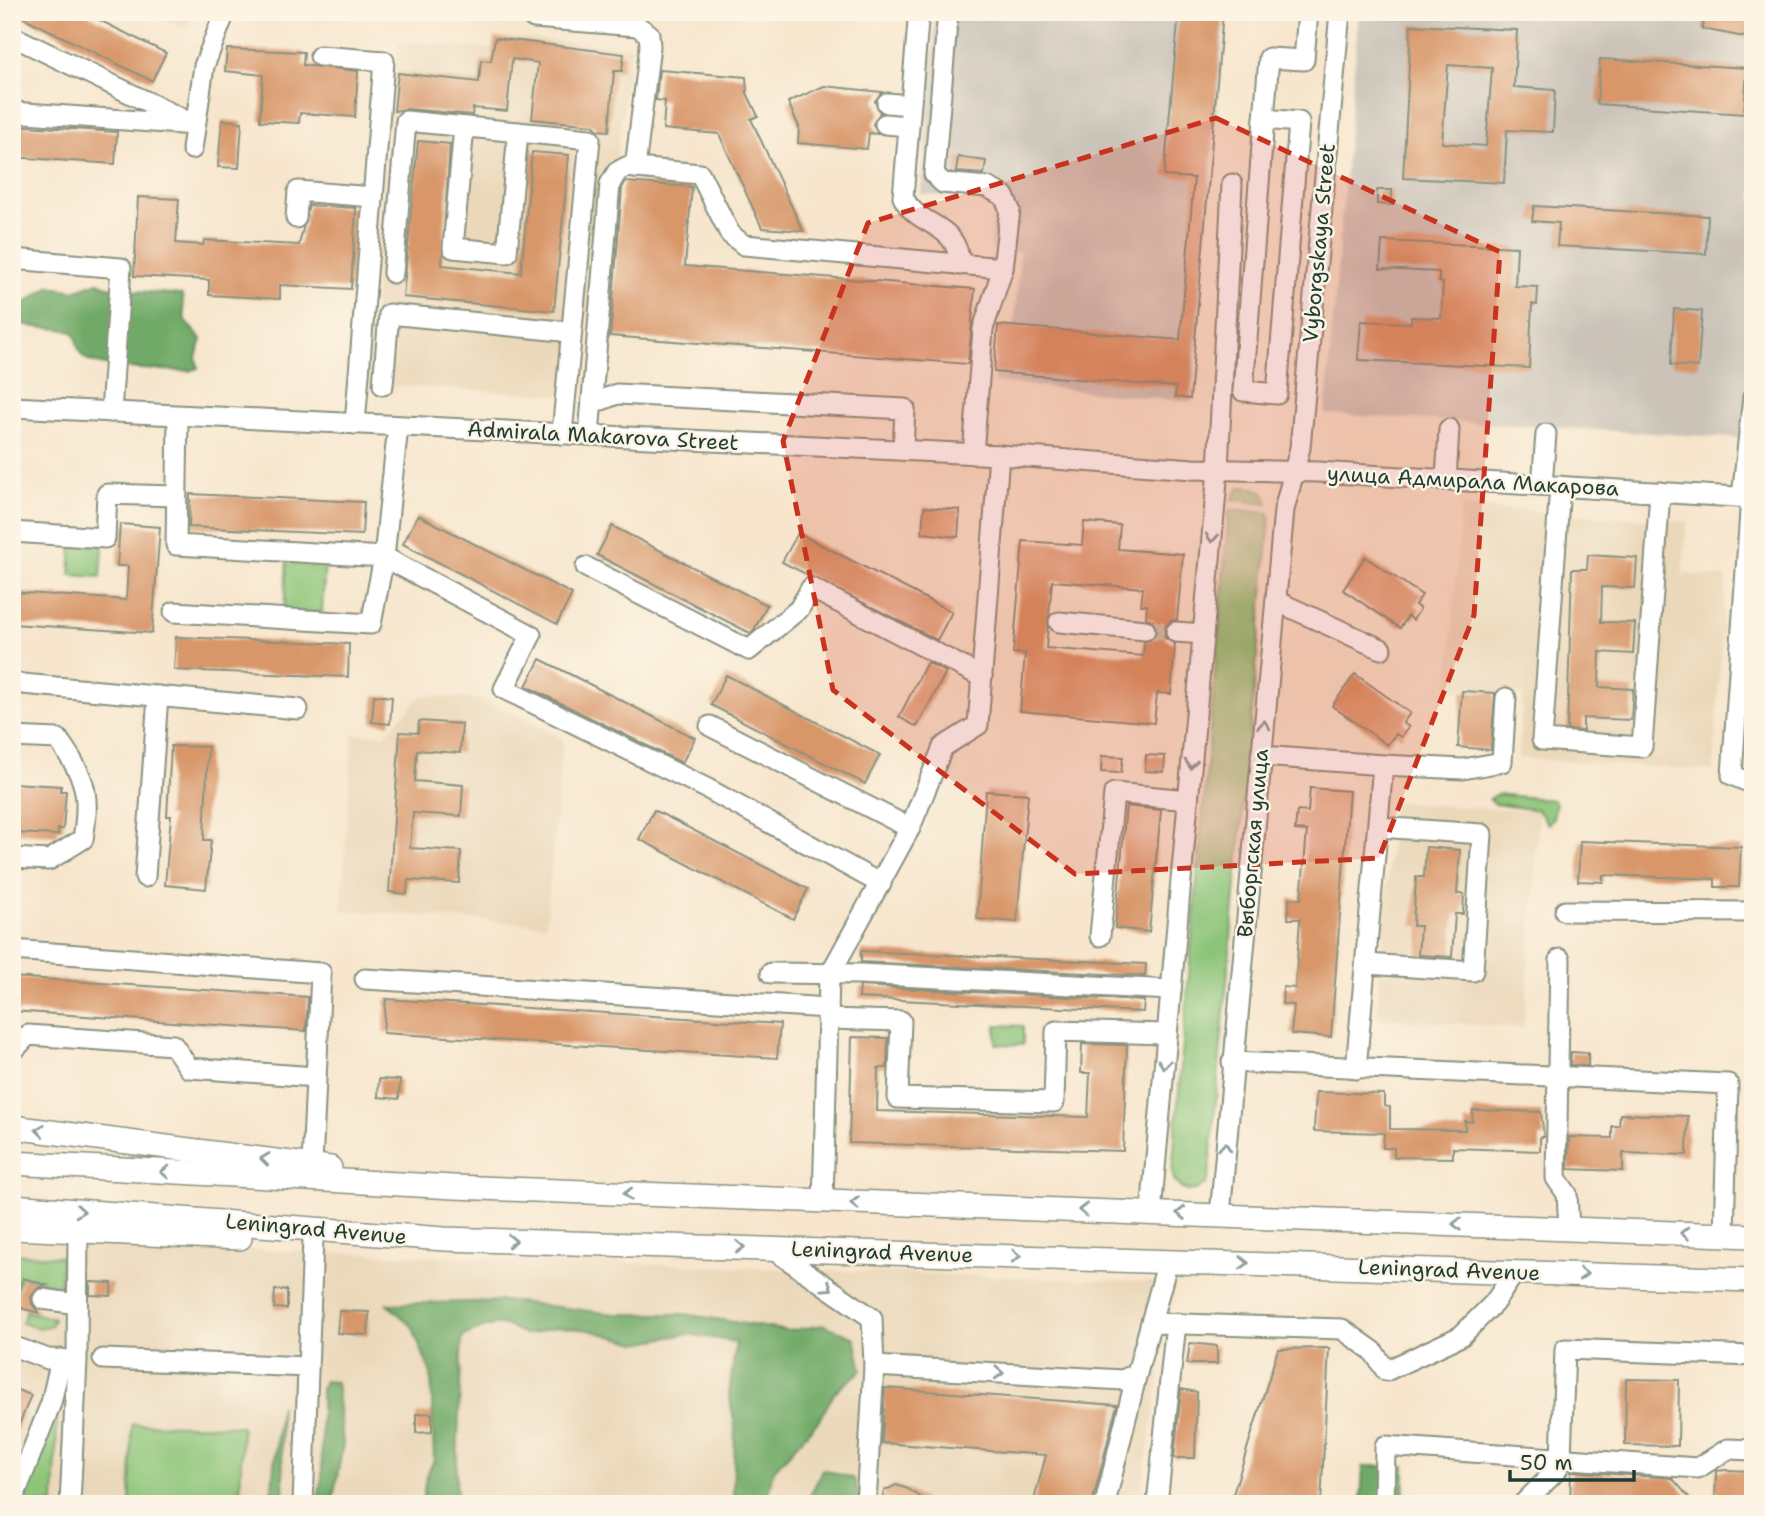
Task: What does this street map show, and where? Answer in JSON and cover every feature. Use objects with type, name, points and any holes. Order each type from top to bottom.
[{"type":"main road","points":[[12,1127],[312,1165],[454,1187]]},
{"type":"main road","points":[[12,1163],[454,1187],[1753,1236]]},
{"type":"main road","name":"Leningrad Avenue","points":[[12,1206],[444,1240],[1753,1280]]},
{"type":"main road","points":[[12,1228],[313,1239],[444,1240]]},
{"type":"street","points":[[192,149],[204,66],[225,12]]},
{"type":"street","points":[[526,12],[534,18],[637,26],[649,34],[650,46],[635,168]]},
{"type":"street","points":[[915,12],[917,39],[903,197],[911,208],[951,236],[958,248],[960,265]]},
{"type":"street","points":[[948,12],[934,174],[943,183],[987,187],[1004,196],[1010,210],[1003,268],[983,329],[973,454]]},
{"type":"street","points":[[1264,119],[1299,122],[1277,394],[1243,391],[1264,119],[1269,58],[1304,60],[1308,12]]},
{"type":"street","name":"Vyborgskaya Street","points":[[1295,472],[1300,448],[1340,12]]},
{"type":"street","points":[[12,36],[195,125]]},
{"type":"street","points":[[917,39],[945,41]]},
{"type":"street","points":[[320,56],[384,61],[355,424]]},
{"type":"street","points":[[887,103],[910,105]]},
{"type":"street","points":[[12,112],[195,125]]},
{"type":"street","points":[[393,273],[406,121],[590,139],[562,434]]},
{"type":"street","points":[[885,124],[908,126]]},
{"type":"street","points":[[464,127],[453,248],[507,253],[518,132]]},
{"type":"street","points":[[589,435],[610,184],[621,169],[701,175],[730,234],[744,245],[1003,268]]},
{"type":"street","points":[[1151,1213],[1218,470],[1232,184]]},
{"type":"street","points":[[296,218],[298,191],[373,197]]},
{"type":"street","points":[[12,260],[121,268],[111,412]]},
{"type":"street","points":[[1286,282],[1315,285]]},
{"type":"street","points":[[383,384],[389,314],[571,332]]},
{"type":"street","points":[[592,400],[602,400],[617,394],[905,409],[903,450]]},
{"type":"street","points":[[1753,397],[1748,497],[1748,611],[1732,775],[1753,784]]},
{"type":"street","name":"Admirala Makarova Street","points":[[12,407],[999,455]]},
{"type":"street","points":[[178,416],[176,545],[384,557],[531,635],[504,689],[708,789],[881,884]]},
{"type":"street","points":[[174,612],[371,624],[384,557],[398,426]]},
{"type":"street","points":[[1446,480],[1449,429]]},
{"type":"street","points":[[1546,434],[1551,485],[1542,740],[1642,747],[1660,492]]},
{"type":"street","points":[[823,1202],[829,976],[910,828],[943,747],[978,725],[999,455]]},
{"type":"street","name":"улица Адмирала Макарова","points":[[999,455],[1218,470],[1748,497]]},
{"type":"street","name":"Выборгская улица","points":[[1220,1215],[1284,510],[1295,472]]},
{"type":"street","points":[[12,532],[105,538],[107,494],[175,496]]},
{"type":"street","points":[[586,567],[749,650],[799,609],[811,588],[982,677]]},
{"type":"street","points":[[1276,601],[1381,649]]},
{"type":"street","points":[[1059,622],[1145,630]]},
{"type":"street","points":[[1176,632],[1203,634]]},
{"type":"street","points":[[12,683],[298,709]]},
{"type":"street","points":[[145,877],[158,696]]},
{"type":"street","points":[[1261,756],[1463,769],[1502,762],[1506,698]]},
{"type":"street","points":[[710,726],[910,828]]},
{"type":"street","points":[[12,737],[58,739],[78,768],[89,805],[83,839],[49,860],[12,858]]},
{"type":"street","points":[[1356,1069],[1383,765]]},
{"type":"street","points":[[1100,936],[1114,793],[1188,800]]},
{"type":"street","points":[[1366,964],[1473,971],[1482,834],[1378,827]]},
{"type":"street","points":[[1565,911],[1753,912]]},
{"type":"street","points":[[12,950],[321,973],[312,1165]]},
{"type":"street","points":[[1560,959],[1556,1178],[1567,1194],[1569,1228]]},
{"type":"street","points":[[771,973],[829,976],[860,974],[1171,990]]},
{"type":"street","points":[[365,979],[827,1013],[901,1021],[898,1098],[1055,1102],[1056,1031],[1167,1034]]},
{"type":"street","points":[[12,1052],[28,1035],[173,1045],[188,1069],[316,1077]]},
{"type":"street","points":[[1232,1062],[1728,1084],[1724,1235]]},
{"type":"street","points":[[70,1504],[69,1360],[77,1304],[78,1229]]},
{"type":"street","points":[[303,1504],[313,1239]]},
{"type":"street","points":[[771,1248],[872,1318],[874,1366],[866,1504]]},
{"type":"street","points":[[1105,1504],[1168,1261]]},
{"type":"street","points":[[1151,1323],[1342,1329],[1373,1351],[1386,1371],[1461,1336],[1494,1303],[1515,1272]]},
{"type":"street","points":[[43,1299],[77,1304]]},
{"type":"street","points":[[1157,1504],[1177,1323]]},
{"type":"street","points":[[12,1346],[48,1359],[69,1360]]},
{"type":"street","points":[[1523,1504],[1557,1470],[1561,1458],[1565,1349],[1753,1356]]},
{"type":"street","points":[[103,1359],[308,1367]]},
{"type":"street","points":[[12,1502],[69,1360]]},
{"type":"street","points":[[874,1366],[1123,1380],[1137,1373]]},
{"type":"street","points":[[1384,1504],[1385,1446],[1698,1468],[1728,1450],[1753,1450]]},
{"type":"highlighted area","points":[[1216,118],[1500,252],[1474,615],[1379,858],[1075,874],[833,690],[783,441],[868,223]]},
{"type":"shaded area","points":[[149,12],[196,12],[187,31]]},
{"type":"shaded area","points":[[936,12],[1225,12],[1192,402],[994,382],[998,325],[1014,326],[1020,252],[991,250],[994,200],[921,194]]},
{"type":"shaded area","points":[[1359,12],[1753,12],[1753,439],[1325,414]]},
{"type":"shaded area","points":[[494,36],[631,47],[615,169],[603,169],[592,313],[586,313],[579,396],[367,384],[397,42],[491,49]]},
{"type":"shaded area","points":[[1461,506],[1687,522],[1683,574],[1726,577],[1713,771],[1518,758],[1523,695],[1448,689]]},
{"type":"shaded area","points":[[422,695],[484,700],[563,739],[546,925],[341,910],[353,734],[385,735]]},
{"type":"shaded area","points":[[1393,802],[1539,812],[1524,1028],[1377,1018]]},
{"type":"shaded area","points":[[12,1241],[1175,1283],[1139,1504],[12,1504]]},
{"type":"green space","points":[[98,282],[114,289],[182,295],[185,321],[202,340],[196,357],[198,368],[189,371],[151,370],[93,362],[80,353],[74,333],[22,323],[22,305],[50,286],[74,291]]},
{"type":"green space","points":[[1240,487],[1261,491],[1268,503],[1232,500]]},
{"type":"green space","points":[[1229,510],[1269,513],[1270,518],[1209,1175],[1206,1184],[1190,1191],[1177,1184],[1172,1172]]},
{"type":"green space","points":[[72,544],[103,546],[101,577],[70,575]]},
{"type":"green space","points":[[287,558],[325,560],[322,613],[284,611]]},
{"type":"green space","points":[[1497,794],[1553,800],[1556,804],[1553,817],[1548,824],[1538,810],[1495,804],[1489,799]]},
{"type":"green space","points":[[996,1025],[1023,1026],[1023,1045],[996,1044]]},
{"type":"green space","points":[[12,1254],[62,1257],[60,1287],[21,1276],[12,1304]]},
{"type":"green space","points":[[508,1301],[615,1314],[685,1314],[788,1331],[824,1325],[855,1338],[862,1370],[835,1392],[819,1420],[773,1471],[766,1504],[728,1504],[733,1496],[735,1427],[729,1393],[736,1342],[687,1334],[637,1343],[589,1330],[557,1327],[524,1335],[508,1326],[486,1327],[462,1337],[456,1488],[460,1504],[422,1504],[426,1477],[434,1460],[431,1374],[412,1326],[387,1304]]},
{"type":"green space","points":[[26,1311],[54,1319],[51,1326],[37,1328],[22,1323]]},
{"type":"green space","points":[[325,1381],[336,1382],[343,1444],[333,1499],[336,1504],[317,1504],[322,1477],[321,1389]]},
{"type":"green space","points":[[58,1396],[54,1504],[16,1504]]},
{"type":"green space","points":[[280,1404],[284,1504],[270,1504],[271,1497]]},
{"type":"green space","points":[[132,1424],[242,1426],[240,1504],[130,1504]]},
{"type":"green space","points":[[1363,1466],[1405,1466],[1404,1504],[1361,1504]]},
{"type":"green space","points":[[823,1469],[854,1479],[862,1504],[806,1504]]},
{"type":"building","points":[[12,12],[83,12],[166,53],[152,81]]},
{"type":"building","points":[[1179,12],[1223,12],[1190,399],[1175,397],[1176,387],[994,372],[998,325],[1180,340],[1194,178],[1164,176]]},
{"type":"building","points":[[1705,12],[1753,12],[1750,38],[1702,29]]},
{"type":"building","points":[[1411,25],[1517,30],[1514,87],[1555,90],[1553,132],[1507,130],[1504,183],[1403,178]],"holes":[[[1448,65],[1492,68],[1486,146],[1442,143]]]},
{"type":"building","points":[[495,38],[624,54],[622,71],[614,71],[609,131],[598,130],[593,125],[532,119],[538,63],[512,59],[507,111],[473,108],[472,115],[407,109],[394,111],[398,73],[479,82],[481,60],[491,61]]},
{"type":"building","points":[[227,49],[304,52],[303,65],[358,71],[355,117],[300,113],[299,123],[260,121],[263,75],[225,71]]},
{"type":"building","points":[[1600,59],[1747,68],[1744,114],[1597,104]]},
{"type":"building","points":[[659,70],[746,77],[747,93],[758,116],[751,119],[803,231],[762,228],[719,134],[663,129],[665,101],[656,100]]},
{"type":"building","points":[[824,86],[882,92],[875,101],[880,113],[873,124],[878,134],[869,133],[867,149],[798,143],[799,127],[788,102]]},
{"type":"building","points":[[222,120],[242,122],[239,168],[218,167]]},
{"type":"building","points":[[12,125],[117,132],[115,164],[12,157]]},
{"type":"building","points":[[418,141],[450,144],[442,265],[521,273],[532,152],[569,155],[554,311],[403,297]]},
{"type":"building","points":[[958,157],[986,161],[984,174],[956,172]]},
{"type":"building","points":[[625,182],[692,187],[685,266],[975,289],[968,364],[610,336],[622,188]]},
{"type":"building","points":[[1377,190],[1392,190],[1392,205],[1377,204]]},
{"type":"building","points":[[138,197],[179,199],[176,243],[203,245],[204,240],[299,245],[309,205],[356,208],[351,289],[280,285],[280,299],[209,295],[209,280],[134,276]]},
{"type":"building","points":[[1534,206],[1708,216],[1706,254],[1557,246],[1559,223],[1532,221]]},
{"type":"building","points":[[1382,241],[1517,247],[1515,286],[1538,287],[1537,305],[1532,304],[1529,368],[1358,360],[1361,321],[1411,323],[1411,317],[1441,318],[1443,283],[1439,282],[1439,272],[1380,269]]},
{"type":"building","points":[[1674,309],[1702,311],[1698,367],[1671,365]]},
{"type":"building","points":[[190,494],[364,502],[362,535],[189,527]]},
{"type":"building","points":[[924,507],[960,510],[958,537],[922,533]]},
{"type":"building","points":[[418,515],[572,594],[557,624],[403,544]]},
{"type":"building","points":[[1084,522],[1120,525],[1118,549],[1183,554],[1177,620],[1170,621],[1164,630],[1165,638],[1175,644],[1171,694],[1157,693],[1154,723],[1020,711],[1025,654],[1013,653],[1023,541],[1082,545]],"holes":[[[1052,581],[1143,588],[1141,605],[1147,605],[1146,618],[1153,620],[1157,630],[1155,638],[1144,642],[1143,656],[1046,648]]]},
{"type":"building","points":[[120,524],[160,527],[152,633],[12,624],[12,592],[126,600],[128,566],[117,566]]},
{"type":"building","points":[[612,526],[767,605],[754,630],[750,633],[597,555]]},
{"type":"building","points":[[798,533],[952,612],[937,640],[782,562]]},
{"type":"building","points":[[1588,555],[1637,558],[1635,588],[1602,587],[1601,622],[1635,623],[1633,654],[1600,652],[1599,687],[1633,689],[1631,720],[1583,718],[1583,731],[1567,730],[1572,569],[1587,569]]},
{"type":"building","points":[[1365,557],[1422,595],[1415,605],[1420,609],[1413,620],[1408,616],[1400,628],[1343,590]]},
{"type":"building","points":[[176,637],[349,644],[348,677],[174,670]]},
{"type":"building","points":[[540,659],[695,738],[682,763],[526,686]]},
{"type":"building","points":[[927,662],[946,672],[917,727],[899,717]]},
{"type":"building","points":[[1355,674],[1410,713],[1403,723],[1409,727],[1401,737],[1396,734],[1387,745],[1332,706]]},
{"type":"building","points":[[726,675],[880,755],[865,784],[711,705]]},
{"type":"building","points":[[1462,691],[1495,693],[1491,750],[1458,747]]},
{"type":"building","points":[[374,695],[392,697],[390,724],[372,722]]},
{"type":"building","points":[[419,721],[462,724],[460,753],[417,750],[415,781],[463,785],[461,816],[413,813],[410,848],[461,851],[459,883],[408,880],[407,894],[389,892],[400,732],[418,733]]},
{"type":"building","points":[[171,746],[208,747],[204,840],[211,840],[206,889],[165,885],[171,816],[167,816]]},
{"type":"building","points":[[1146,755],[1165,756],[1164,772],[1145,771]]},
{"type":"building","points":[[1102,756],[1123,757],[1121,773],[1101,772]]},
{"type":"building","points":[[12,783],[61,786],[60,791],[66,791],[63,829],[58,829],[58,835],[12,833]]},
{"type":"building","points":[[1310,788],[1349,791],[1331,1037],[1291,1034],[1294,1005],[1282,1004],[1283,987],[1295,988],[1300,919],[1288,919],[1289,898],[1301,899],[1307,831],[1295,830],[1297,811],[1308,812]]},
{"type":"building","points":[[986,791],[1028,794],[1017,922],[977,919]]},
{"type":"building","points":[[1126,806],[1161,810],[1149,932],[1115,928]]},
{"type":"building","points":[[654,810],[808,889],[793,919],[639,839]]},
{"type":"building","points":[[1580,841],[1741,847],[1739,887],[1715,887],[1715,879],[1662,877],[1603,875],[1603,882],[1578,881]]},
{"type":"building","points":[[1426,847],[1460,850],[1457,894],[1464,894],[1463,914],[1455,914],[1452,957],[1418,955],[1420,926],[1413,926],[1416,877],[1424,877]]},
{"type":"building","points":[[861,951],[1146,964],[1145,976],[861,962]]},
{"type":"building","points":[[12,977],[308,997],[306,1031],[12,1011]]},
{"type":"building","points":[[860,986],[1144,1001],[1143,1012],[859,998]]},
{"type":"building","points":[[386,999],[780,1024],[777,1058],[383,1033]]},
{"type":"building","points":[[852,1037],[888,1038],[887,1068],[878,1068],[877,1111],[1088,1117],[1090,1073],[1081,1073],[1082,1044],[1127,1045],[1123,1151],[849,1143]]},
{"type":"building","points":[[1571,1052],[1588,1053],[1588,1066],[1570,1065]]},
{"type":"building","points":[[379,1079],[400,1080],[399,1099],[378,1097]]},
{"type":"building","points":[[1316,1092],[1384,1094],[1384,1106],[1390,1107],[1390,1129],[1465,1130],[1465,1121],[1472,1122],[1473,1110],[1541,1112],[1544,1137],[1540,1137],[1540,1151],[1453,1148],[1453,1158],[1394,1157],[1394,1148],[1383,1148],[1384,1133],[1314,1131]]},
{"type":"building","points":[[1620,1114],[1688,1116],[1687,1155],[1623,1153],[1623,1171],[1568,1169],[1569,1137],[1612,1138],[1612,1126],[1619,1126]]},
{"type":"building","points":[[23,1278],[47,1285],[38,1288],[31,1297],[32,1304],[39,1313],[14,1306]]},
{"type":"building","points":[[90,1282],[112,1283],[111,1296],[90,1295]]},
{"type":"building","points":[[275,1290],[287,1290],[287,1309],[274,1308]]},
{"type":"building","points":[[339,1311],[369,1312],[368,1335],[337,1333]]},
{"type":"building","points":[[1190,1343],[1217,1346],[1217,1364],[1187,1364]]},
{"type":"building","points":[[1329,1348],[1321,1504],[1230,1504],[1278,1349]]},
{"type":"building","points":[[1626,1379],[1679,1380],[1678,1446],[1625,1445]]},
{"type":"building","points":[[12,1388],[31,1395],[13,1440],[12,1440]]},
{"type":"building","points":[[885,1388],[1117,1405],[1092,1504],[1033,1504],[1046,1455],[882,1443]]},
{"type":"building","points":[[1181,1389],[1197,1392],[1195,1458],[1174,1458]]},
{"type":"building","points":[[432,1413],[432,1432],[416,1433],[416,1414]]},
{"type":"building","points":[[1571,1471],[1672,1478],[1695,1504],[1570,1504]]},
{"type":"building","points":[[1716,1471],[1753,1471],[1753,1504],[1715,1504]]},
{"type":"building","points":[[896,1485],[908,1489],[931,1504],[881,1504],[884,1491]]},
{"type":"tunnel","points":[[1145,630],[1176,632]]}]
